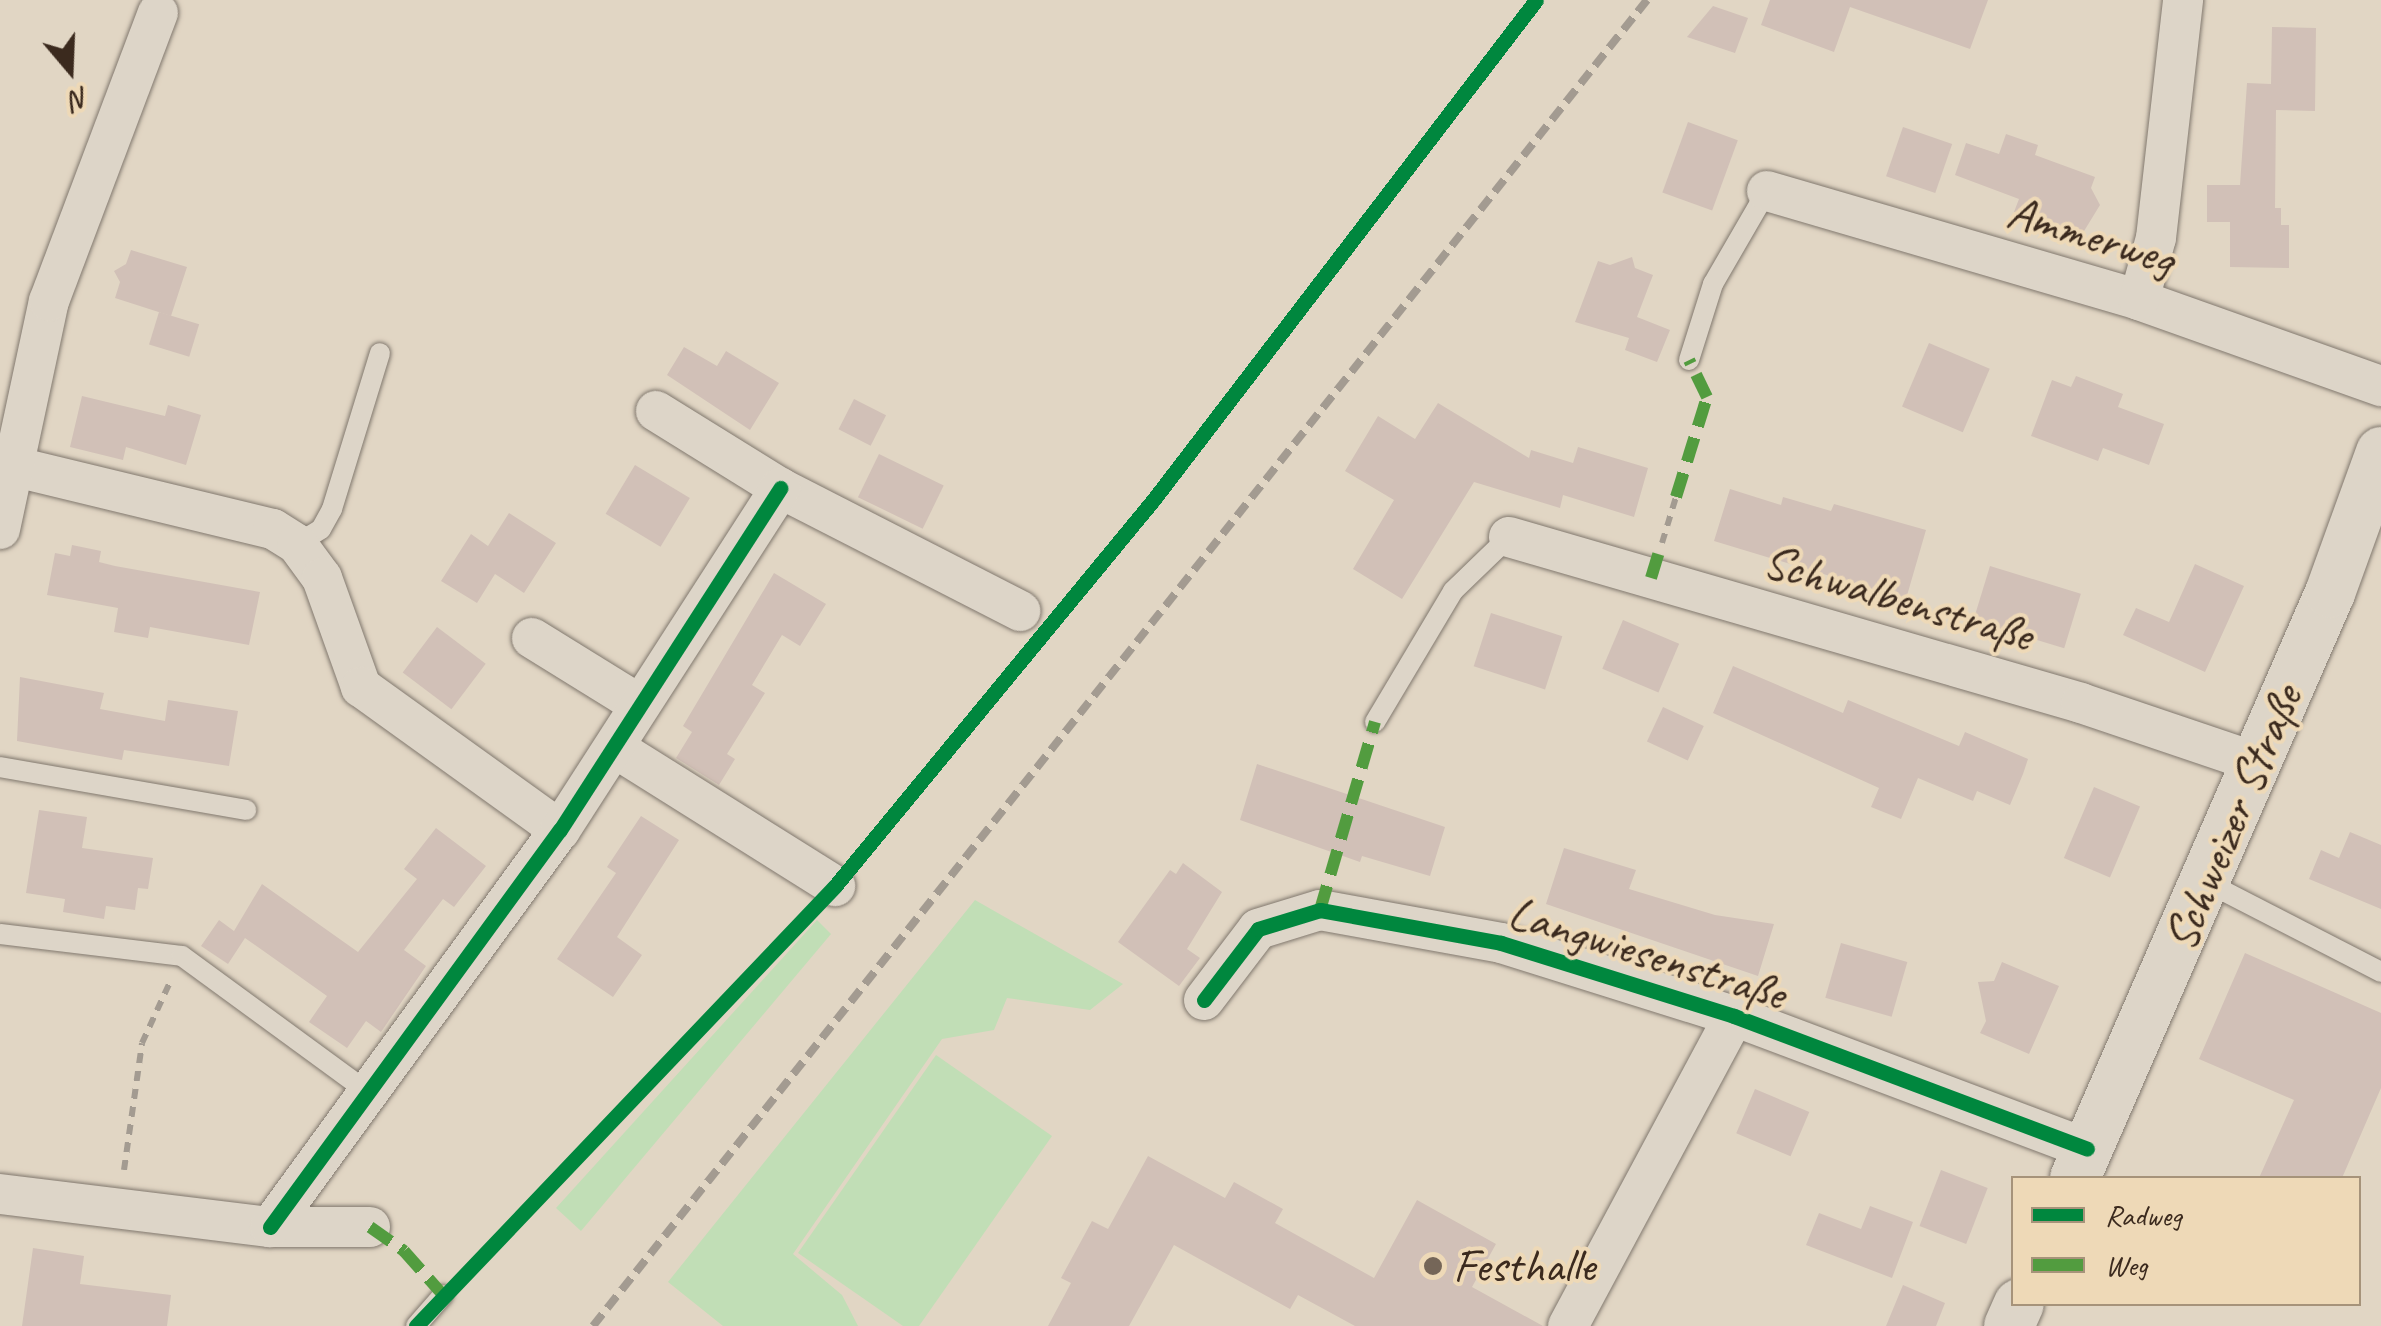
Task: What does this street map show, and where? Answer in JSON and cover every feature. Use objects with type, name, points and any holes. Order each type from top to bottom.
[{"type":"street","points":[[2139,300],[2156,238],[2184,0]]},
{"type":"street","points":[[0,529],[48,301],[160,6]]},
{"type":"street","name":"Ammerweg","points":[[1767,191],[2139,300],[2381,386]]},
{"type":"street","points":[[656,411],[780,488],[1020,612]]},
{"type":"street","name":"Schweizer Straße","points":[[2081,1164],[2258,763],[2381,452]]},
{"type":"street","points":[[12,466],[273,529],[297,544],[322,578],[360,687],[560,830]]},
{"type":"street","points":[[270,1227],[560,830],[614,748],[637,704],[780,488]]},
{"type":"street","name":"Schwalbenstraße","points":[[1508,536],[2080,703],[2258,763]]},
{"type":"street","points":[[532,638],[637,704]]},
{"type":"street","points":[[614,748],[834,886]]},
{"type":"street","name":"Langwiesenstraße","points":[[1204,1000],[1258,929],[1320,910],[1501,943],[1734,1016],[2081,1164]]},
{"type":"street","points":[[1568,1326],[1734,1016]]},
{"type":"street","points":[[0,1194],[270,1227],[370,1227]]},
{"type":"lane","points":[[1689,360],[1713,284],[1767,191]]},
{"type":"lane","points":[[297,544],[320,529],[332,509],[380,354]]},
{"type":"lane","points":[[1375,722],[1453,591],[1508,536]]},
{"type":"lane","points":[[0,767],[246,810]]},
{"type":"lane","points":[[2206,882],[2381,972]]},
{"type":"lane","points":[[0,934],[182,956],[368,1092]]},
{"type":"lane","points":[[416,1326],[442,1295]]},
{"type":"path","points":[[1662,544],[1676,497]]},
{"type":"path","points":[[118,1208],[142,1043],[182,956]]},
{"type":"green space","points":[[975,900],[1123,984],[1090,1010],[1007,998],[994,1030],[942,1039],[793,1254],[842,1295],[858,1326],[723,1326],[668,1282]]},
{"type":"green space","points":[[817,920],[831,934],[581,1231],[556,1208]]},
{"type":"green space","points":[[936,1055],[1052,1136],[919,1326],[903,1326],[798,1253]]},
{"type":"building","points":[[1770,0],[1988,0],[1970,49],[1850,7],[1834,52],[1761,25]]},
{"type":"building","points":[[1713,6],[1748,18],[1735,53],[1687,37]]},
{"type":"building","points":[[2272,27],[2316,28],[2315,111],[2276,110],[2275,208],[2281,208],[2281,225],[2289,225],[2289,268],[2230,267],[2230,222],[2207,222],[2207,185],[2240,185],[2247,83],[2271,84]]},
{"type":"building","points":[[1688,122],[1738,140],[1712,211],[1662,192]]},
{"type":"building","points":[[1903,127],[1952,144],[1935,193],[1886,176]]},
{"type":"building","points":[[2006,134],[2038,145],[2035,155],[2095,177],[2091,188],[2100,205],[2081,236],[2014,212],[2019,199],[1955,175],[1966,143],[1999,154]]},
{"type":"building","points":[[131,250],[187,267],[171,316],[115,298],[120,282],[114,271],[126,264]]},
{"type":"building","points":[[1632,257],[1635,268],[1653,275],[1637,317],[1670,330],[1657,362],[1625,350],[1629,338],[1575,322],[1598,261],[1610,265]]},
{"type":"building","points":[[159,312],[199,324],[189,357],[149,345]]},
{"type":"building","points":[[1929,343],[1990,369],[1963,432],[1902,407]]},
{"type":"building","points":[[684,347],[717,366],[726,351],[779,383],[750,430],[667,375]]},
{"type":"building","points":[[2076,376],[2123,394],[2118,407],[2164,424],[2149,465],[2103,448],[2098,461],[2031,436],[2052,380],[2071,387]]},
{"type":"building","points":[[82,396],[165,416],[168,405],[201,415],[186,465],[126,447],[123,460],[70,447]]},
{"type":"building","points":[[854,399],[886,415],[871,446],[839,429]]},
{"type":"building","points":[[1438,403],[1529,458],[1531,450],[1573,463],[1578,447],[1648,468],[1634,517],[1563,495],[1560,508],[1474,482],[1402,599],[1353,569],[1394,500],[1345,471],[1378,416],[1415,439]]},
{"type":"building","points":[[879,454],[944,486],[923,529],[858,497]]},
{"type":"building","points":[[635,465],[690,498],[661,547],[606,514]]},
{"type":"building","points":[[1730,489],[1781,505],[1783,497],[1831,511],[1834,504],[1926,530],[1906,599],[1714,541]]},
{"type":"building","points":[[509,513],[556,543],[524,593],[495,574],[477,603],[441,581],[471,534],[488,546]]},
{"type":"building","points":[[72,545],[101,551],[99,562],[115,566],[260,592],[249,645],[150,627],[148,638],[114,632],[118,608],[47,595],[55,553],[70,556]]},
{"type":"building","points":[[2195,564],[2244,586],[2205,672],[2123,635],[2136,608],[2169,622]]},
{"type":"building","points":[[1990,566],[2081,594],[2064,648],[1973,621]]},
{"type":"building","points":[[774,573],[826,604],[800,646],[782,635],[752,685],[765,693],[727,754],[735,759],[719,785],[676,758],[692,732],[683,726]]},
{"type":"building","points":[[1491,613],[1562,636],[1545,689],[1474,666]]},
{"type":"building","points":[[1623,620],[1679,644],[1658,693],[1602,669]]},
{"type":"building","points":[[437,627],[486,664],[451,709],[403,673]]},
{"type":"building","points":[[1733,666],[1843,713],[1848,700],[1959,746],[1965,732],[2028,759],[2010,805],[1977,791],[1973,801],[1918,778],[1901,819],[1871,807],[1879,788],[1713,713]]},
{"type":"building","points":[[20,677],[104,693],[100,709],[165,721],[168,700],[238,711],[229,766],[124,750],[122,760],[17,741]]},
{"type":"building","points":[[1663,707],[1704,726],[1688,760],[1647,741]]},
{"type":"building","points":[[1257,764],[1445,827],[1430,876],[1362,856],[1360,862],[1240,820]]},
{"type":"building","points":[[2094,787],[2140,807],[2110,877],[2064,858]]},
{"type":"building","points":[[39,810],[87,817],[82,848],[153,858],[148,889],[138,888],[135,910],[106,906],[104,919],[63,912],[65,899],[26,893]]},
{"type":"building","points":[[641,816],[679,840],[617,937],[642,955],[613,997],[557,959],[616,873],[607,867]]},
{"type":"building","points":[[436,828],[486,866],[454,907],[443,899],[404,950],[426,966],[381,1032],[366,1021],[347,1048],[309,1022],[327,996],[245,938],[228,964],[201,946],[219,920],[234,931],[262,884],[358,952],[417,879],[404,869]]},
{"type":"building","points":[[2350,832],[2381,845],[2381,909],[2309,879],[2321,850],[2339,858]]},
{"type":"building","points":[[1564,848],[1636,870],[1629,889],[1715,915],[1774,924],[1758,976],[1546,904]]},
{"type":"building","points":[[1183,863],[1222,892],[1187,949],[1200,958],[1179,986],[1118,942],[1170,870],[1176,874]]},
{"type":"building","points":[[1841,943],[1907,962],[1892,1017],[1825,998]]},
{"type":"building","points":[[2245,953],[2381,1013],[2381,1088],[2343,1176],[2260,1176],[2294,1100],[2199,1059]]},
{"type":"building","points":[[2002,962],[2059,986],[2029,1054],[1980,1033],[1986,1021],[1978,982],[1994,981]]},
{"type":"building","points":[[1755,1089],[1809,1112],[1791,1156],[1736,1133]]},
{"type":"building","points":[[1148,1156],[1225,1198],[1234,1182],[1283,1209],[1275,1223],[1374,1278],[1417,1200],[1496,1244],[1472,1287],[1543,1326],[1355,1326],[1298,1295],[1290,1309],[1174,1245],[1129,1326],[1048,1326],[1071,1283],[1061,1278],[1092,1221],[1108,1229]]},
{"type":"building","points":[[1941,1170],[1988,1188],[1966,1244],[1919,1226]]},
{"type":"building","points":[[1870,1206],[1913,1222],[1892,1278],[1806,1245],[1819,1213],[1861,1229]]},
{"type":"building","points":[[33,1248],[84,1256],[80,1284],[171,1295],[167,1326],[22,1326]]},
{"type":"building","points":[[1903,1285],[1945,1303],[1936,1326],[1886,1326]]},
{"type":"railway","points":[[593,1326],[1647,0]]},
{"type":"marked path","points":[[1676,497],[1707,397],[1689,360]]},
{"type":"marked path","points":[[1651,578],[1662,543]]},
{"type":"marked path","points":[[1320,910],[1375,722]]},
{"type":"marked path","points":[[370,1227],[404,1251],[443,1295]]},
{"type":"cycle path","points":[[416,1326],[835,886],[1154,499],[1536,0]]},
{"type":"cycle path","points":[[270,1227],[560,830],[780,488]]},
{"type":"cycle path","points":[[1204,1000],[1258,929],[1320,910],[1501,943],[1734,1016],[2087,1149]]},
{"type":"place","name":"Festhalle","points":[[1433,1266]]}]
